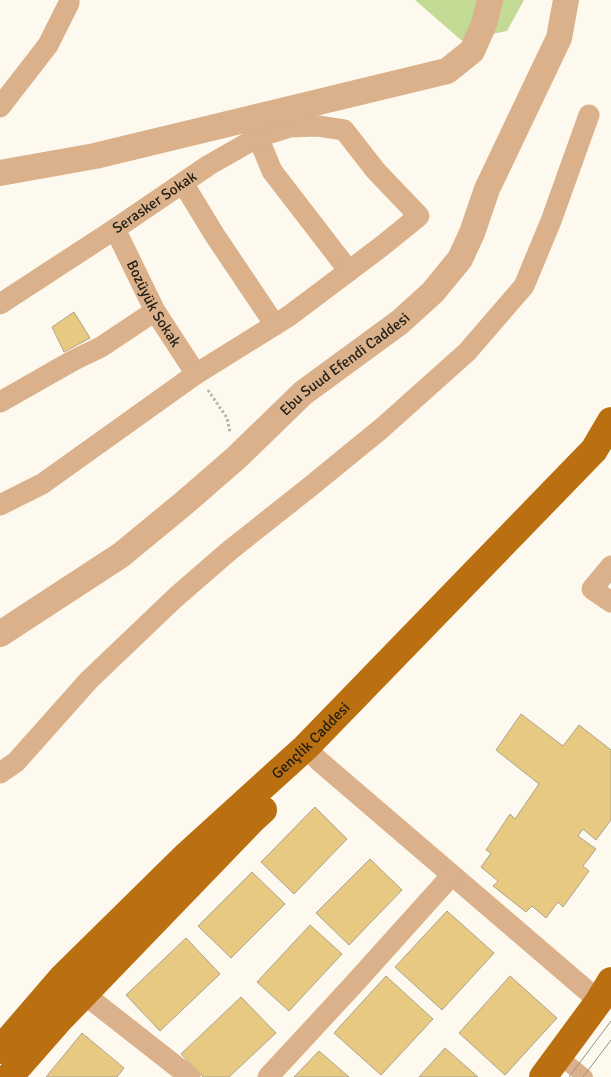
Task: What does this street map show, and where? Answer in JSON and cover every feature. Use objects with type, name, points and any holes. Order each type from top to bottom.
[{"type":"main road","name":"Gençlik Caddesi","points":[[10,1077],[59,1020],[252,820],[594,450],[611,421]]},
{"type":"main road","name":"Gençlik Caddesi","points":[[0,1050],[70,970],[187,855],[312,753],[417,657],[605,454],[611,444]]},
{"type":"main road","points":[[551,1066],[605,991]]},
{"type":"street","points":[[0,107],[48,45],[69,0]]},
{"type":"street","points":[[0,172],[96,156],[447,71],[472,51],[484,24],[490,0]]},
{"type":"street","name":"Ebu Suud Efendi Caddesi","points":[[0,634],[121,555],[236,458],[303,393],[400,322],[433,292],[460,259],[472,233],[487,189],[559,38],[566,0]]},
{"type":"street","points":[[0,772],[16,762],[89,680],[176,597],[382,428],[467,352],[524,286],[551,221],[589,115]]},
{"type":"street","name":"Serasker Sokak","points":[[0,304],[115,229],[208,165],[258,137],[290,127],[318,126],[344,130],[376,171],[419,216],[349,271]]},
{"type":"street","points":[[0,505],[42,484],[196,374],[289,316],[349,271],[272,171],[258,137]]},
{"type":"street","points":[[183,183],[214,234],[275,325]]},
{"type":"street","name":"Bozüyük Sokak","points":[[115,229],[155,312],[196,374]]},
{"type":"street","points":[[0,402],[101,347],[155,312]]},
{"type":"street","points":[[611,566],[592,588],[611,602]]},
{"type":"street","points":[[312,753],[452,875],[605,991]]},
{"type":"street","points":[[268,1077],[452,875]]},
{"type":"street","points":[[84,994],[190,1077]]},
{"type":"street","points":[[551,1066],[585,1077]]},
{"type":"path","points":[[196,374],[227,418],[236,458]]},
{"type":"green space","points":[[415,0],[524,0],[507,31],[461,40]]},
{"type":"building","points":[[74,312],[90,338],[64,352],[52,327]]},
{"type":"building","points":[[521,714],[563,746],[579,725],[611,750],[611,820],[596,840],[583,829],[578,836],[596,849],[583,866],[589,871],[563,907],[558,902],[546,918],[532,906],[526,912],[493,886],[498,881],[481,867],[491,853],[486,850],[510,814],[515,819],[539,784],[496,750]]},
{"type":"building","points":[[315,807],[347,839],[294,894],[261,862]]},
{"type":"building","points":[[370,859],[402,890],[349,945],[316,913]]},
{"type":"building","points":[[252,872],[285,904],[231,958],[198,926]]},
{"type":"building","points":[[447,911],[494,953],[442,1010],[395,967]]},
{"type":"building","points":[[310,925],[342,954],[289,1011],[257,982]]},
{"type":"building","points":[[186,938],[220,974],[160,1031],[126,995]]},
{"type":"building","points":[[386,976],[433,1019],[381,1075],[334,1033]]},
{"type":"building","points":[[510,976],[557,1018],[505,1075],[459,1033]]},
{"type":"building","points":[[241,997],[276,1033],[229,1077],[203,1077],[181,1054]]},
{"type":"building","points":[[82,1033],[124,1068],[117,1077],[46,1077]]},
{"type":"building","points":[[445,1048],[478,1077],[419,1077]]},
{"type":"building","points":[[319,1051],[349,1077],[294,1077]]},
{"type":"tram line","points":[[569,1077],[611,1021]]},
{"type":"tram line","points":[[583,1077],[611,1040]]}]
